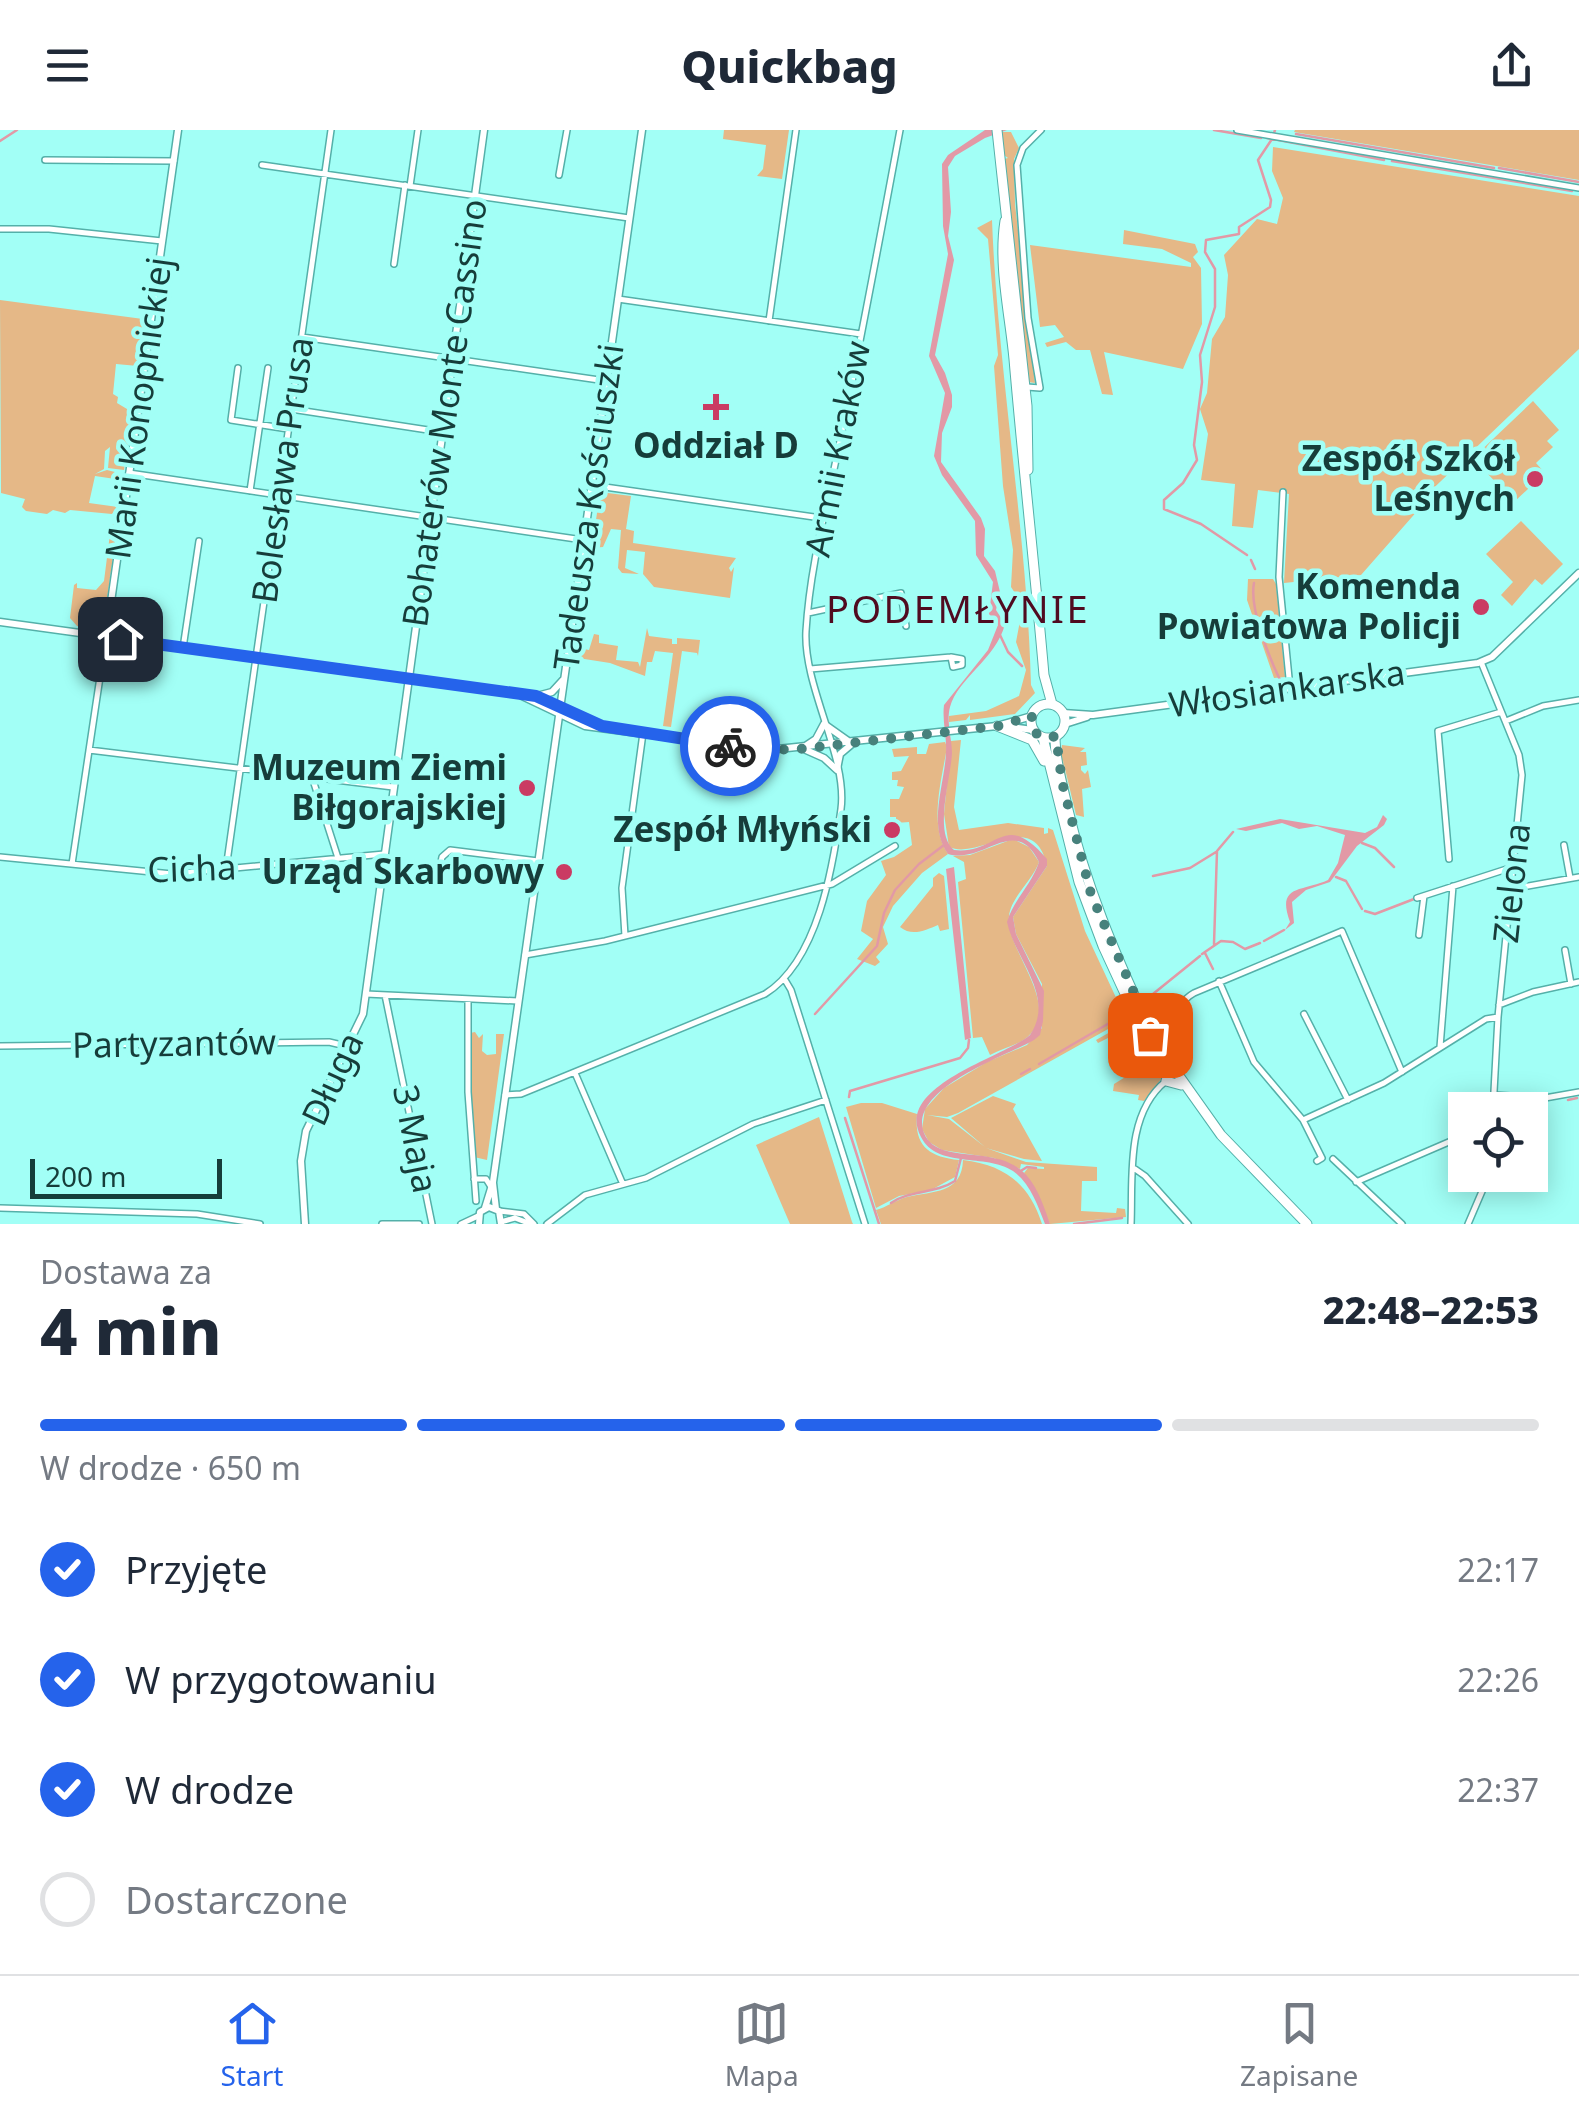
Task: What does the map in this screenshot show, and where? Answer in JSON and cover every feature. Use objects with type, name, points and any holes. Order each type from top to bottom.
[{"type":"main road","points":[[997,130],[1020,387],[1030,446],[1028,482],[1047,705],[1064,719],[1056,736],[1062,782],[1087,882],[1170,1066],[1240,1157],[1307,1224]]},
{"type":"main road","points":[[1047,705],[1032,716],[1033,730],[1044,738],[1078,882],[1134,1010],[1154,1032]]},
{"type":"main road","points":[[998,726],[1034,741],[1051,774]]},
{"type":"main road","points":[[1044,738],[1056,736]]},
{"type":"main road","points":[[1170,1066],[1166,1081],[1184,1086]]},
{"type":"street","name":"Marii Konopnickiej","points":[[72,864],[178,130]]},
{"type":"street","name":"Bolesława Prusa","points":[[226,870],[331,130]]},
{"type":"street","points":[[394,264],[418,130]]},
{"type":"street","name":"Bohaterów Monte Cassino","points":[[366,994],[484,130]]},
{"type":"street","points":[[559,175],[567,130]]},
{"type":"street","name":"Tadeusza Kościuszki","points":[[485,1208],[506,1095],[642,130]]},
{"type":"street","points":[[769,321],[796,130]]},
{"type":"street","name":"Armii Kraków","points":[[784,979],[800,956],[827,885],[842,802],[810,669],[806,644],[808,613],[822,518],[900,130]]},
{"type":"street","points":[[1020,387],[1040,388],[1028,318],[1017,161],[1023,148],[1041,130]]},
{"type":"street","points":[[1237,130],[1579,188]]},
{"type":"street","points":[[45,160],[174,161]]},
{"type":"street","points":[[262,164],[629,218]]},
{"type":"street","points":[[0,229],[49,229],[162,241]]},
{"type":"street","points":[[618,299],[860,334]]},
{"type":"street","points":[[302,336],[606,381]]},
{"type":"street","points":[[238,368],[231,420],[288,429]]},
{"type":"street","points":[[250,491],[268,368]]},
{"type":"street","points":[[292,409],[441,432]]},
{"type":"street","points":[[277,427],[286,440]]},
{"type":"street","points":[[129,473],[583,540]]},
{"type":"street","points":[[591,485],[822,518]]},
{"type":"street","points":[[1283,492],[1279,577],[1290,688]]},
{"type":"street","points":[[184,648],[199,541]]},
{"type":"street","points":[[1482,662],[1577,579]]},
{"type":"street","points":[[808,613],[901,594],[906,626]]},
{"type":"street","points":[[0,622],[522,696],[552,692],[566,677]]},
{"type":"street","points":[[810,669],[951,657]]},
{"type":"street","name":"Włosiankarska","points":[[1064,719],[1482,662]]},
{"type":"street","name":"Zielona","points":[[1482,662],[1518,754],[1522,775],[1494,1092]]},
{"type":"street","points":[[522,696],[602,726]]},
{"type":"street","points":[[536,696],[578,724]]},
{"type":"street","points":[[1504,722],[1543,706],[1579,700]]},
{"type":"street","points":[[1449,859],[1438,731],[1500,712]]},
{"type":"street","points":[[555,741],[566,727],[578,724],[751,749],[800,749],[998,726],[1032,716]]},
{"type":"street","points":[[800,749],[816,740],[824,724],[854,743]]},
{"type":"street","points":[[998,726],[1033,730]]},
{"type":"street","points":[[626,936],[622,878],[643,733]]},
{"type":"street","points":[[800,749],[816,754],[837,770],[840,756],[854,743]]},
{"type":"street","points":[[89,750],[393,788]]},
{"type":"street","points":[[312,777],[338,858]]},
{"type":"street","points":[[1564,844],[1570,878]]},
{"type":"street","points":[[525,955],[626,936],[838,882],[895,846]]},
{"type":"street","points":[[440,863],[444,854],[454,850],[538,861]]},
{"type":"street","name":"Cicha","points":[[0,856],[166,874],[384,854]]},
{"type":"street","points":[[1420,935],[1420,897],[1514,866]]},
{"type":"street","points":[[1511,888],[1579,876]]},
{"type":"street","points":[[1440,1048],[1452,886]]},
{"type":"street","points":[[1154,1032],[1183,999],[1342,932],[1402,1072]]},
{"type":"street","points":[[1499,1004],[1575,983],[1565,950]]},
{"type":"street","points":[[506,1095],[518,1095],[575,1074],[760,996],[784,979],[791,990],[865,1224]]},
{"type":"street","points":[[1220,981],[1254,1062],[1303,1120],[1322,1158],[1316,1161]]},
{"type":"street","points":[[366,994],[518,1002]]},
{"type":"street","name":"Długa","points":[[305,1224],[302,1161],[306,1131],[361,1020],[366,994]]},
{"type":"street","name":"3 Maja","points":[[385,994],[432,1224]]},
{"type":"street","points":[[468,999],[468,1092],[476,1201]]},
{"type":"street","points":[[1304,1014],[1348,1100]]},
{"type":"street","points":[[1303,1120],[1402,1072],[1486,1019],[1498,1017]]},
{"type":"street","name":"Partyzantów","points":[[0,1046],[329,1042],[347,1047]]},
{"type":"street","points":[[575,1074],[622,1182]]},
{"type":"street","points":[[1131,1224],[1137,1129],[1155,1091],[1166,1081]]},
{"type":"street","points":[[1548,1097],[1579,1092]]},
{"type":"street","points":[[547,1224],[580,1197],[648,1177],[758,1121],[826,1100]]},
{"type":"street","points":[[1356,1182],[1448,1142]]},
{"type":"street","points":[[1333,1159],[1402,1224]]},
{"type":"street","points":[[1133,1168],[1188,1224]]},
{"type":"street","points":[[474,1178],[492,1184]]},
{"type":"street","name":"Tadeusza Kościuszki","points":[[492,1184],[501,1223]]},
{"type":"street","points":[[1468,1224],[1482,1192]]},
{"type":"street","points":[[0,1208],[197,1214],[258,1224]]},
{"type":"street","points":[[461,1224],[478,1220],[485,1208],[524,1214],[532,1224]]},
{"type":"street","points":[[501,1223],[512,1218],[532,1224]]},
{"type":"street","points":[[382,1224],[419,1224]]},
{"type":"shaded area","points":[[724,130],[789,130],[782,179],[757,176],[763,169],[766,145],[723,139]]},
{"type":"shaded area","points":[[985,130],[1007,130],[955,156],[948,167],[948,236],[954,260],[935,355],[952,395],[952,407],[942,433],[941,462],[981,518],[985,529],[984,556],[995,571],[1000,592],[996,610],[1005,624],[994,648],[961,687],[950,707],[952,753],[944,818],[948,842],[954,850],[969,850],[1010,835],[1032,844],[1047,859],[1047,866],[1013,917],[1016,934],[1044,991],[1043,1021],[1040,1035],[1034,1040],[944,1088],[930,1102],[923,1117],[925,1136],[936,1147],[995,1158],[1021,1170],[1035,1188],[1050,1224],[1045,1224],[1029,1188],[1013,1171],[938,1153],[921,1137],[917,1119],[923,1103],[936,1088],[1017,1044],[1030,1035],[1037,1021],[1036,992],[1007,922],[1039,862],[1030,848],[1009,841],[974,853],[948,854],[938,817],[946,752],[944,705],[988,650],[998,625],[989,614],[993,582],[976,555],[975,521],[942,475],[934,456],[945,393],[929,356],[948,254],[943,226],[942,164],[948,155]]},
{"type":"shaded area","points":[[1579,130],[1579,180],[1294,132]]},
{"type":"shaded area","points":[[1002,132],[1011,132],[1019,148],[1014,159],[1015,204],[1035,383],[1028,382],[1004,159],[1008,158],[1004,155]]},
{"type":"shaded area","points":[[1273,147],[1579,196],[1579,349],[1418,503],[1419,509],[1361,575],[1284,583],[1289,494],[1258,490],[1253,528],[1232,526],[1235,484],[1201,480],[1208,434],[1200,409],[1207,393],[1212,339],[1225,317],[1228,275],[1224,255],[1257,219],[1277,224],[1283,198],[1272,171]]},
{"type":"shaded area","points":[[992,220],[1031,685],[1035,693],[1015,714],[970,720],[970,715],[966,720],[949,722],[949,716],[986,711],[1019,696],[1026,670],[1016,642],[1023,605],[1011,587],[1013,550],[1003,486],[988,239],[977,228]]},
{"type":"shaded area","points":[[1124,230],[1195,244],[1198,252],[1193,257],[1201,268],[1202,324],[1183,369],[1104,352],[1113,395],[1102,394],[1090,350],[1076,350],[1066,342],[1047,347],[1045,343],[1064,337],[1055,325],[1040,327],[1030,245],[1191,267],[1191,263],[1162,249],[1123,244]]},
{"type":"shaded area","points":[[0,300],[143,319],[138,366],[116,364],[113,394],[118,397],[117,403],[132,412],[124,470],[108,468],[110,447],[105,451],[104,469],[95,474],[107,470],[123,474],[122,480],[95,476],[89,503],[118,507],[112,514],[26,511],[22,507],[25,499],[1,493]]},
{"type":"shaded area","points":[[1533,401],[1559,430],[1547,441],[1553,447],[1536,463],[1545,473],[1514,502],[1473,458]]},
{"type":"shaded area","points":[[600,492],[631,496],[626,529],[634,531],[633,543],[736,558],[729,568],[731,572],[734,567],[730,598],[654,587],[643,574],[645,552],[627,550],[625,568],[639,574],[622,573],[618,568],[621,530],[611,529],[603,547],[592,548]]},
{"type":"shaded area","points":[[1521,521],[1563,564],[1542,585],[1535,579],[1512,606],[1501,595],[1513,582],[1486,554]]},
{"type":"shaded area","points":[[114,524],[117,529],[103,626],[100,630],[77,626],[70,618],[74,585],[96,590],[104,581]]},
{"type":"shaded area","points":[[1248,579],[1273,579],[1276,584],[1285,677],[1274,678],[1247,600]]},
{"type":"shaded area","points":[[647,628],[649,636],[672,639],[672,644],[677,644],[677,638],[700,640],[698,656],[682,651],[671,727],[663,726],[673,653],[655,651],[652,662],[647,662],[645,676],[610,663],[578,658],[579,648],[589,650],[594,634],[599,635],[599,643],[618,646],[616,660],[638,662],[640,667]]},
{"type":"shaded area","points":[[961,740],[954,807],[959,830],[1008,823],[1044,828],[1044,834],[1048,828],[1053,830],[1085,931],[1126,1019],[958,1113],[947,1117],[927,1115],[949,1119],[985,1147],[951,1118],[993,1096],[1016,1104],[1013,1109],[1042,1161],[986,1148],[1026,1162],[1097,1167],[1097,1181],[1082,1181],[1081,1211],[1116,1213],[1117,1208],[1125,1209],[1126,1217],[1050,1224],[1024,1173],[1028,1168],[1044,1167],[1021,1164],[1020,1169],[994,1158],[942,1150],[929,1142],[922,1129],[925,1109],[944,1088],[987,1062],[1027,1045],[1042,1028],[1042,984],[1016,934],[1013,917],[1047,866],[1031,840],[1018,837],[976,847],[949,847],[944,814],[951,741]]},
{"type":"shaded area","points":[[945,742],[938,816],[948,854],[922,873],[893,906],[883,927],[888,944],[876,957],[880,962],[875,966],[857,959],[873,939],[861,931],[867,901],[886,875],[881,861],[912,845],[909,822],[896,823],[896,817],[890,817],[890,799],[899,799],[904,787],[897,786],[898,780],[892,780],[892,772],[901,771],[909,756],[894,757],[892,749],[917,747],[917,754],[926,754],[929,744]]},
{"type":"shaded area","points":[[1062,745],[1085,748],[1080,752],[1086,752],[1087,765],[1081,766],[1081,770],[1085,774],[1088,770],[1091,787],[1082,789],[1084,817],[1076,815],[1062,756],[1072,813],[1058,751],[1061,752]]},
{"type":"shaded area","points":[[1383,815],[1387,819],[1384,825],[1357,846],[1330,882],[1306,890],[1292,902],[1294,923],[1285,930],[1290,922],[1286,901],[1289,895],[1328,880],[1338,863],[1345,835],[1317,826],[1299,829],[1282,823],[1246,831],[1236,829],[1280,819],[1365,833],[1377,827]]},
{"type":"shaded area","points":[[1013,839],[1029,847],[1039,862],[1009,916],[1010,930],[1031,979],[1039,1012],[1036,1026],[1025,1039],[990,1055],[982,1037],[973,1038],[958,882],[966,879],[964,862],[953,856],[970,855]]},
{"type":"shaded area","points":[[954,867],[971,1038],[965,1040],[946,869]]},
{"type":"shaded area","points":[[939,873],[944,876],[949,929],[940,931],[938,925],[914,932],[900,927],[933,886],[933,878]]},
{"type":"shaded area","points":[[1128,1022],[1162,1078],[1144,1101],[1138,1100],[1139,1095],[1113,1091],[1114,1084],[1140,1068],[1120,1032],[1098,1043],[1096,1040]]},
{"type":"shaded area","points":[[475,1032],[479,1038],[483,1034],[482,1051],[487,1055],[496,1054],[496,1034],[504,1034],[487,1160],[474,1157],[469,1089],[470,1033]]},
{"type":"shaded area","points":[[882,1103],[917,1114],[918,1134],[925,1148],[959,1160],[955,1177],[931,1190],[899,1196],[876,1208],[846,1107]]},
{"type":"shaded area","points":[[819,1117],[853,1224],[790,1224],[756,1145]]},
{"type":"shaded area","points":[[963,1160],[991,1166],[1013,1178],[1030,1197],[1042,1224],[881,1224],[876,1210],[952,1185]]},
{"type":"waterway","points":[[0,141],[17,130]]},
{"type":"waterway","points":[[1214,130],[1261,138]]},
{"type":"waterway","points":[[1296,134],[1494,168]]},
{"type":"waterway","points":[[1267,138],[1384,160]]},
{"type":"waterway","points":[[1247,555],[1201,524],[1164,509],[1164,500],[1183,483],[1197,460],[1194,445],[1202,382],[1200,355],[1215,307],[1215,269],[1205,252],[1206,240],[1239,234],[1239,227],[1270,207],[1258,160],[1272,139]]},
{"type":"waterway","points":[[1392,161],[1572,191]]},
{"type":"waterway","points":[[1499,168],[1579,182]]},
{"type":"waterway","points":[[1251,560],[1255,569]]},
{"type":"waterway","points":[[1254,583],[1257,619],[1281,682]]},
{"type":"waterway","points":[[1000,635],[1008,652],[1022,666]]},
{"type":"waterway","points":[[1214,944],[1217,851],[1233,832]]},
{"type":"waterway","points":[[1362,843],[1375,848],[1394,867]]},
{"type":"waterway","points":[[815,1014],[877,946],[884,913],[895,890],[944,845]]},
{"type":"waterway","points":[[1153,876],[1190,868],[1216,852]]},
{"type":"waterway","points":[[1336,877],[1346,881],[1362,909]]},
{"type":"waterway","points":[[1365,911],[1375,914],[1414,899]]},
{"type":"waterway","points":[[1264,941],[1284,930]]},
{"type":"waterway","points":[[1202,954],[1221,941],[1245,949],[1260,943]]},
{"type":"waterway","points":[[1205,953],[1213,969]]},
{"type":"waterway","points":[[1148,998],[1200,956]]},
{"type":"waterway","points":[[1039,1064],[1118,1018]]},
{"type":"waterway","points":[[849,1097],[850,1091],[960,1058],[969,1040]]},
{"type":"waterway","points":[[1021,1074],[1030,1069]]},
{"type":"waterway","points":[[1568,1100],[1577,1098]]},
{"type":"waterway","points":[[845,1118],[879,1224]]},
{"type":"waterway","points":[[891,1203],[955,1181],[961,1158]]},
{"type":"waterway","points":[[1019,1172],[1027,1167],[1036,1168]]},
{"type":"waterway","points":[[1074,1224],[1122,1218]]},
{"type":"way so far","points":[[730,746],[800,749],[998,726],[1032,716],[1031,726],[1036,734],[1056,736],[1062,782],[1083,868],[1097,910],[1154,1039],[1150,1035]]},
{"type":"place","name":"Oddział D","points":[[716,407]]},
{"type":"place","name":"Zespół Szkół Leśnych","points":[[1535,479]]},
{"type":"place","name":"Komenda Powiatowa Policji","points":[[1481,607]]},
{"type":"place","name":"Muzeum Ziemi Biłgorajskiej","points":[[527,788]]},
{"type":"place","name":"Zespół Młyński","points":[[892,830]]},
{"type":"place","name":"Urząd Skarbowy","points":[[564,872]]},
{"type":"district","name":"PODEMŁYNIE","points":[[958,610]]},
{"type":"route","points":[[120,639],[536,696],[602,726],[730,746]]}]
